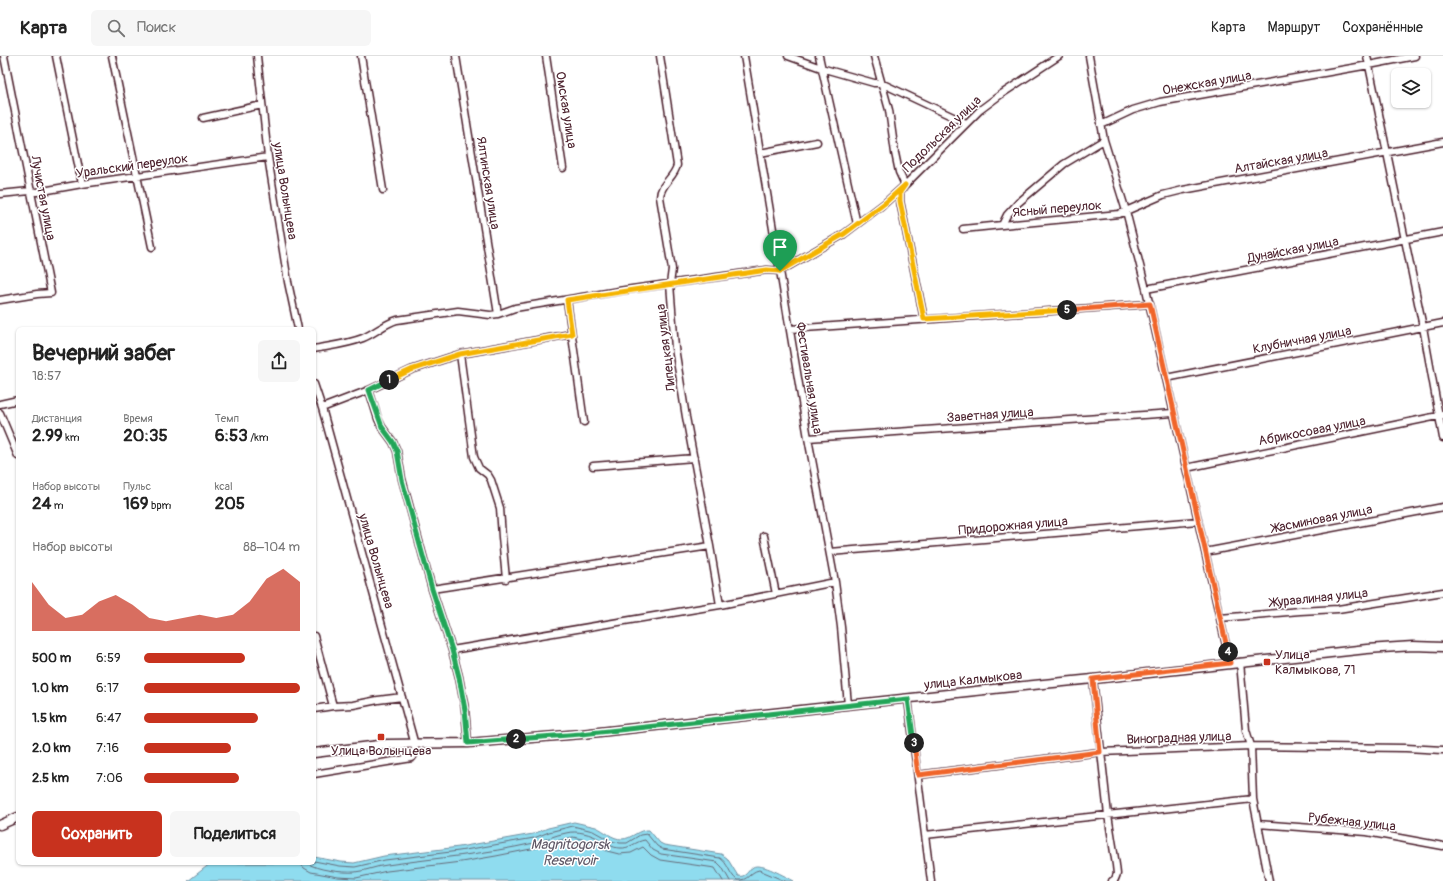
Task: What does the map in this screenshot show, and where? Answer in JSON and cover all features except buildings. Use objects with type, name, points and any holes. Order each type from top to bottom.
[{"type":"main road","name":"улица Калмыкова","points":[[316,753],[387,744],[415,745],[468,743],[581,734],[1367,648],[1413,646],[1443,647]]},
{"type":"main road","points":[[0,825],[16,818]]},
{"type":"street","name":"Лучистая улица","points":[[0,300],[51,293],[4,56]]},
{"type":"street","points":[[56,56],[82,184]]},
{"type":"street","points":[[112,56],[152,247]]},
{"type":"street","name":"улица Волынцева","points":[[257,56],[268,157],[288,282],[298,327]]},
{"type":"street","points":[[361,56],[384,190]]},
{"type":"street","name":"Ялтинская улица","points":[[456,56],[498,314]]},
{"type":"street","name":"Омская улица","points":[[546,56],[563,168]]},
{"type":"street","name":"Липецкая улица","points":[[660,56],[677,164],[675,171],[660,193],[672,269],[670,284],[675,348],[720,605]]},
{"type":"street","name":"Фестивальная улица","points":[[744,56],[808,438],[835,582],[848,705]]},
{"type":"street","points":[[788,56],[822,68],[874,83],[881,83],[966,123]]},
{"type":"street","points":[[819,56],[857,224]]},
{"type":"street","points":[[874,56],[889,110],[899,172],[905,185],[900,192],[900,201],[924,319]]},
{"type":"street","name":"Подольская улица","points":[[780,271],[844,234],[885,203],[980,110],[1059,56]]},
{"type":"street","points":[[1089,56],[1104,140],[1126,211],[1150,304],[1173,413],[1230,663]]},
{"type":"street","points":[[1367,56],[1441,416],[1443,438]]},
{"type":"street","name":"Онежская улица","points":[[1101,125],[1132,110],[1160,102],[1415,56]]},
{"type":"street","points":[[203,118],[262,105]]},
{"type":"street","name":"Ясный переулок","points":[[1002,225],[1007,215],[1018,203],[1064,164],[1104,140]]},
{"type":"street","points":[[760,153],[817,142]]},
{"type":"street","name":"Алтайская улица","points":[[1126,211],[1163,195],[1196,187],[1443,142]]},
{"type":"street","name":"Уральский переулок","points":[[0,194],[30,191],[37,192],[268,157]]},
{"type":"street","name":"Ясный переулок","points":[[1002,225],[1119,214],[1126,211]]},
{"type":"street","points":[[963,229],[1002,225]]},
{"type":"street","name":"Дунайская улица","points":[[1146,290],[1443,232]]},
{"type":"street","points":[[316,349],[354,341],[365,337],[387,323],[397,320],[458,312],[481,315],[498,314],[515,308],[670,284],[767,270],[780,271]]},
{"type":"street","points":[[567,300],[584,422]]},
{"type":"street","points":[[790,329],[1150,304]]},
{"type":"street","name":"Клубничная улица","points":[[1166,378],[1443,323]]},
{"type":"street","points":[[322,408],[369,390],[411,370],[460,354],[572,334]]},
{"type":"street","points":[[460,354],[474,457],[476,464],[488,475],[491,480],[500,508],[506,579]]},
{"type":"street","name":"улица Волынцева","points":[[316,390],[415,745]]},
{"type":"street","points":[[369,390],[382,427],[393,442],[397,451],[402,480],[432,589],[452,650],[462,692],[468,743]]},
{"type":"street","points":[[0,404],[16,400]]},
{"type":"street","points":[[0,413],[16,451]]},
{"type":"street","name":"Заветная улица","points":[[808,438],[1173,413]]},
{"type":"street","name":"Абрикосовая улица","points":[[1186,468],[1441,416]]},
{"type":"street","points":[[593,466],[694,458]]},
{"type":"street","name":"Жасминовая улица","points":[[1205,552],[1443,507]]},
{"type":"street","name":"Придорожная улица","points":[[830,552],[1198,521]]},
{"type":"street","points":[[764,536],[776,594]]},
{"type":"street","points":[[432,589],[506,579],[710,546]]},
{"type":"street","points":[[452,650],[720,605],[835,582]]},
{"type":"street","name":"Журавлиная улица","points":[[1220,618],[1338,609],[1443,592]]},
{"type":"street","points":[[316,643],[333,706]]},
{"type":"street","points":[[1240,662],[1246,730],[1251,746],[1253,799],[1269,881]]},
{"type":"street","points":[[1093,679],[1100,752],[1117,874],[1115,879],[1112,881]]},
{"type":"street","points":[[316,709],[353,705],[402,697]]},
{"type":"street","points":[[908,699],[931,881]]},
{"type":"street","points":[[316,774],[412,758],[414,755],[415,745]]},
{"type":"street","name":"Виноградная улица","points":[[918,775],[1100,752],[1251,746],[1406,748],[1443,750]]},
{"type":"street","points":[[925,835],[1253,799]]},
{"type":"street","name":"Рубежная улица","points":[[1258,824],[1367,832],[1443,846]]},
{"type":"water","name":"Magnitogorsk Reservoir","points":[[574,822],[596,827],[618,839],[626,839],[642,831],[649,830],[660,843],[664,845],[721,854],[727,858],[738,876],[745,875],[753,867],[757,866],[767,868],[794,881],[188,881],[208,865],[316,865],[316,857],[354,863],[384,856],[459,847],[533,834],[548,828]]},
{"type":"place","name":"Улица Калмыкова, 71","points":[[1267,662]]},
{"type":"place","name":"Улица Волынцева","points":[[381,737]]},
{"type":"route","points":[[905,185],[900,192],[899,197],[924,319],[1150,304],[1230,663],[1093,679],[1100,752],[918,775],[908,699],[581,734],[468,743],[465,710],[459,677],[452,650],[432,589],[402,480],[397,451],[378,419],[369,390],[411,370],[460,354],[572,334],[567,300],[767,270],[780,271],[844,234],[885,203],[905,185]]}]
